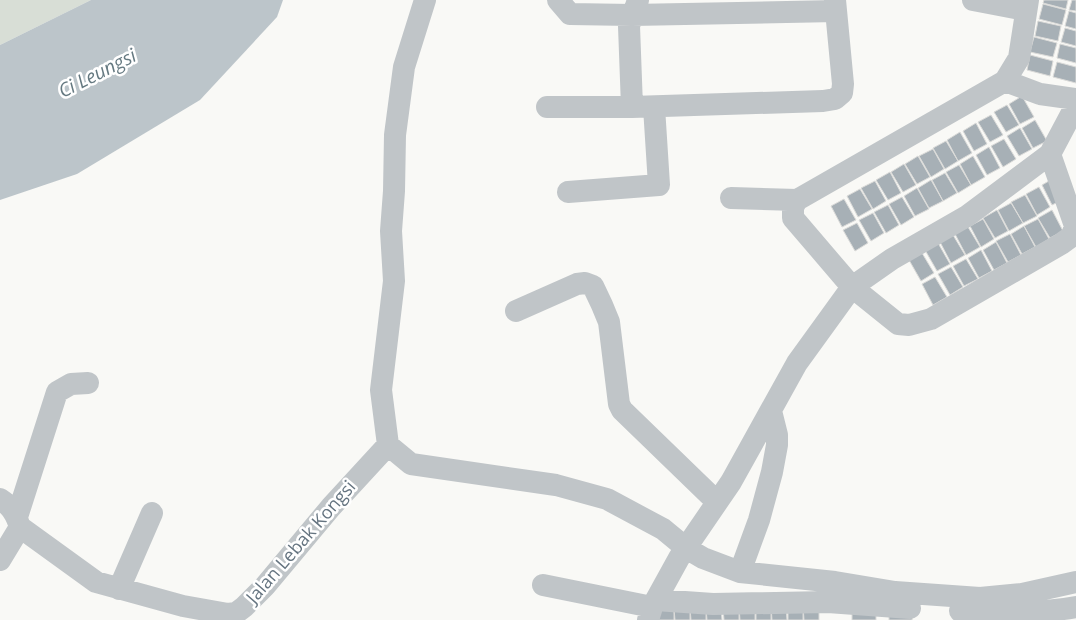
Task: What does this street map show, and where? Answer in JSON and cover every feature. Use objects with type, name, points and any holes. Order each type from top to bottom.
[{"type":"street","points":[[425,0],[404,68],[395,135],[391,231],[394,281],[381,390],[388,445],[411,464],[556,485],[607,499],[663,529],[686,548],[703,558],[740,572],[835,582],[895,592],[980,598],[1022,594],[1076,582]]},
{"type":"street","points":[[547,107],[643,107],[823,101],[834,99],[842,94],[843,84],[836,6],[635,8],[570,14],[558,0]]},
{"type":"street","points":[[973,0],[1027,5],[1019,58],[1005,80],[797,200],[792,207],[793,218],[852,287],[898,324],[909,325],[919,323],[931,319],[1072,236],[1075,226],[1050,154]]},
{"type":"street","points":[[568,192],[659,185],[629,26],[635,8]]},
{"type":"street","points":[[1005,80],[1040,94],[1076,99]]},
{"type":"street","points":[[652,609],[686,548],[731,482],[797,363],[852,287],[892,259],[967,216],[1050,154],[1076,105]]},
{"type":"street","points":[[731,198],[797,200]]},
{"type":"street","points":[[516,311],[577,284],[585,283],[592,286],[609,322],[619,404],[622,410],[717,502]]},
{"type":"street","points":[[0,560],[18,522],[57,392],[71,384],[88,383]]},
{"type":"street","points":[[740,572],[759,520],[772,472],[777,435],[771,411]]},
{"type":"street","name":"Jalan Lebak Kongsi","points":[[0,499],[9,505],[18,522],[96,582],[183,606],[236,615],[266,586],[331,507],[388,445]]},
{"type":"street","points":[[119,589],[152,513]]},
{"type":"street","points":[[543,584],[652,609],[713,604],[828,611],[989,616],[1063,613]]},
{"type":"shaded area","points":[[0,0],[91,0],[0,45]]},
{"type":"water","name":"Ci Leungsi","points":[[91,0],[283,0],[277,17],[200,100],[77,174],[0,200],[0,45]]},
{"type":"building","points":[[1044,0],[1068,0],[1066,9],[1043,3]]},
{"type":"building","points":[[1072,0],[1076,0],[1076,11],[1069,10]]},
{"type":"building","points":[[1043,4],[1066,10],[1062,25],[1039,19]]},
{"type":"building","points":[[1069,11],[1076,13],[1076,29],[1065,26]]},
{"type":"building","points":[[1038,21],[1061,26],[1058,41],[1035,36]]},
{"type":"building","points":[[1065,28],[1076,31],[1076,46],[1061,42]]},
{"type":"building","points":[[1034,37],[1057,43],[1053,57],[1030,52]]},
{"type":"building","points":[[1060,44],[1076,48],[1076,63],[1057,58]]},
{"type":"building","points":[[1030,55],[1053,61],[1050,76],[1027,70]]},
{"type":"building","points":[[1057,62],[1076,67],[1076,83],[1053,77]]},
{"type":"building","points":[[1022,96],[1034,117],[1020,124],[1009,104]]},
{"type":"building","points":[[1007,105],[1019,125],[1006,132],[994,112]]},
{"type":"building","points":[[991,115],[1003,135],[990,142],[978,122]]},
{"type":"building","points":[[1035,120],[1047,141],[1033,148],[1022,128]]},
{"type":"building","points":[[976,123],[987,144],[974,151],[963,131]]},
{"type":"building","points":[[1020,128],[1032,149],[1019,156],[1007,136]]},
{"type":"building","points":[[960,132],[972,153],[958,161],[947,140]]},
{"type":"building","points":[[1004,139],[1016,159],[1003,167],[991,146]]},
{"type":"building","points":[[946,141],[958,161],[945,169],[933,148]]},
{"type":"building","points":[[989,147],[1000,168],[987,175],[976,155]]},
{"type":"building","points":[[933,149],[944,169],[931,177],[919,156]]},
{"type":"building","points":[[918,156],[930,177],[917,184],[905,164]]},
{"type":"building","points":[[973,156],[985,177],[971,185],[960,164]]},
{"type":"building","points":[[904,164],[916,185],[903,192],[891,172]]},
{"type":"building","points":[[959,165],[971,185],[958,193],[946,172]]},
{"type":"building","points":[[890,172],[901,193],[888,200],[876,180]]},
{"type":"building","points":[[945,173],[957,193],[943,201],[932,180]]},
{"type":"building","points":[[1054,178],[1064,199],[1052,205],[1042,185]]},
{"type":"building","points":[[931,180],[943,201],[929,208],[918,188]]},
{"type":"building","points":[[875,181],[886,201],[873,209],[861,188]]},
{"type":"building","points":[[1039,187],[1050,207],[1037,215],[1026,194]]},
{"type":"building","points":[[917,188],[929,209],[915,216],[904,196]]},
{"type":"building","points":[[860,189],[872,209],[858,217],[847,196]]},
{"type":"building","points":[[1025,195],[1037,216],[1023,223],[1011,202]]},
{"type":"building","points":[[902,197],[914,217],[901,225],[889,204]]},
{"type":"building","points":[[844,199],[856,220],[842,227],[831,206]]},
{"type":"building","points":[[1011,203],[1023,223],[1009,231],[998,210]]},
{"type":"building","points":[[888,205],[899,225],[886,233],[874,212]]},
{"type":"building","points":[[997,210],[1008,231],[995,238],[983,218]]},
{"type":"building","points":[[1052,210],[1063,231],[1050,238],[1038,218]]},
{"type":"building","points":[[873,213],[884,233],[871,241],[859,220]]},
{"type":"building","points":[[983,219],[994,239],[981,247],[970,226]]},
{"type":"building","points":[[1038,219],[1049,239],[1036,247],[1024,226]]},
{"type":"building","points":[[857,223],[868,243],[855,251],[843,230]]},
{"type":"building","points":[[1024,226],[1035,247],[1022,254],[1011,234]]},
{"type":"building","points":[[968,227],[980,247],[966,255],[955,234]]},
{"type":"building","points":[[1010,234],[1021,255],[1008,262],[996,241]]},
{"type":"building","points":[[953,235],[965,255],[951,263],[940,242]]},
{"type":"building","points":[[996,242],[1007,263],[994,270],[983,250]]},
{"type":"building","points":[[938,243],[950,264],[937,271],[925,250]]},
{"type":"building","points":[[981,250],[992,271],[979,278],[968,258]]},
{"type":"building","points":[[922,253],[934,273],[921,281],[909,260]]},
{"type":"building","points":[[966,259],[978,279],[964,286],[953,266]]},
{"type":"building","points":[[951,267],[963,287],[950,295],[938,274]]},
{"type":"building","points":[[935,277],[947,297],[933,305],[922,284]]},
{"type":"building","points":[[819,604],[819,620],[804,620],[803,605]]},
{"type":"building","points":[[788,605],[803,605],[803,620],[788,620]]},
{"type":"building","points":[[755,606],[755,620],[740,620],[739,607]]},
{"type":"building","points":[[771,606],[786,606],[787,620],[772,620]]},
{"type":"building","points":[[771,606],[771,620],[756,620],[756,607]]},
{"type":"building","points":[[739,607],[739,620],[724,620],[723,608]]},
{"type":"building","points":[[690,608],[706,608],[706,620],[691,620]]},
{"type":"building","points":[[706,608],[721,608],[722,620],[707,620]]},
{"type":"building","points":[[674,609],[674,620],[658,620],[658,610]]},
{"type":"building","points":[[674,609],[690,609],[690,620],[675,620]]},
{"type":"building","points":[[852,609],[876,610],[876,620],[852,620]]},
{"type":"building","points":[[889,610],[913,611],[912,620],[889,620]]}]
